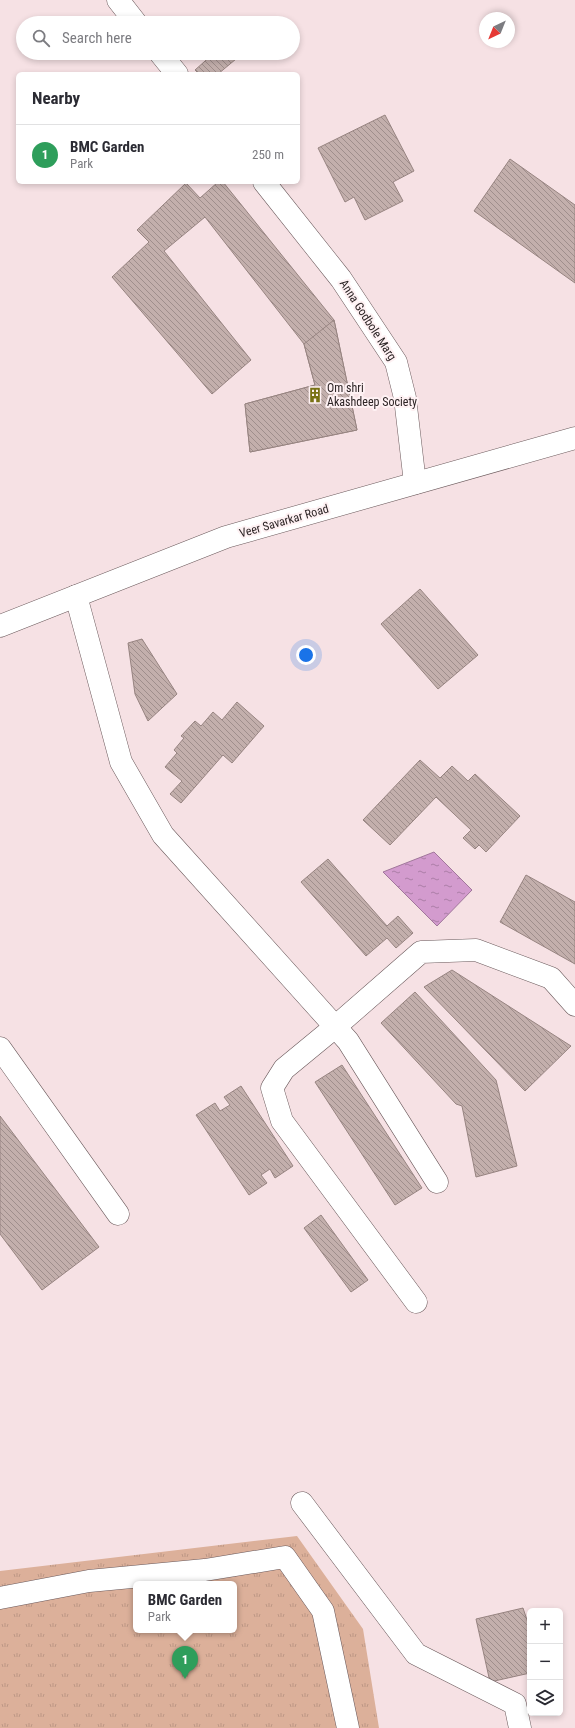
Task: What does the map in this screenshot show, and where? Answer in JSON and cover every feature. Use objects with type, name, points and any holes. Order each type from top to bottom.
[{"type":"street","points":[[118,0],[131,16]]},
{"type":"street","points":[[166,60],[175,72]]},
{"type":"street","name":"Anna Godbole Marg","points":[[266,184],[341,279],[396,362],[405,398],[415,483]]},
{"type":"street","name":"Veer Savarkar Road","points":[[0,626],[226,537],[575,438]]},
{"type":"street","points":[[76,596],[121,762],[163,835],[342,1034],[438,1182]]},
{"type":"street","points":[[416,1302],[282,1121],[272,1088],[284,1069],[342,1034],[421,952],[476,950],[551,978],[575,1005]]},
{"type":"street","points":[[0,1048],[118,1214]]},
{"type":"street","points":[[302,1503],[416,1654],[515,1704],[520,1728]]},
{"type":"street","points":[[0,1598],[89,1580],[205,1570],[285,1557],[323,1611],[348,1728]]},
{"type":"green space","points":[[297,1536],[363,1629],[379,1728],[0,1728],[0,1571]]},
{"type":"water","points":[[434,852],[472,890],[437,926],[383,872]]},
{"type":"building","points":[[206,60],[235,60],[220,72],[197,72],[195,70]]},
{"type":"building","points":[[385,115],[414,171],[393,182],[403,201],[365,220],[354,197],[345,202],[318,148]]},
{"type":"building","points":[[510,159],[575,205],[575,283],[474,211]]},
{"type":"building","points":[[185,184],[187,184],[200,198],[216,184],[225,184],[334,320],[357,430],[250,452],[245,404],[315,385],[304,344],[205,217],[164,251],[251,360],[212,394],[112,277],[149,242],[137,230]]},
{"type":"building","name":"Om shri Akashdeep Society","points":[[334,320],[357,430],[250,452],[245,404],[315,385],[304,344]]},
{"type":"building","points":[[420,589],[478,655],[438,689],[381,624]]},
{"type":"building","points":[[142,639],[177,694],[148,721],[135,694],[128,643]]},
{"type":"building","points":[[237,702],[264,726],[232,763],[223,755],[181,803],[170,794],[182,781],[165,767],[177,753],[174,750],[184,738],[181,736],[195,721],[201,726],[213,712],[222,720]]},
{"type":"building","points":[[420,760],[440,778],[452,766],[468,781],[475,774],[520,816],[486,852],[479,845],[475,849],[463,838],[471,830],[436,797],[390,845],[363,820]]},
{"type":"building","points":[[328,859],[387,926],[398,916],[413,933],[396,948],[387,938],[366,956],[301,882]]},
{"type":"building","points":[[526,875],[575,902],[575,964],[500,922]]},
{"type":"building","points":[[452,970],[571,1046],[525,1091],[424,987]]},
{"type":"building","points":[[415,992],[496,1080],[517,1166],[476,1177],[462,1106],[456,1104],[381,1023]]},
{"type":"building","points":[[342,1065],[422,1188],[395,1205],[315,1082]]},
{"type":"building","points":[[241,1086],[293,1166],[275,1178],[270,1169],[261,1175],[267,1183],[249,1195],[196,1115],[215,1103],[220,1111],[230,1105],[224,1097]]},
{"type":"building","points":[[0,1116],[99,1247],[42,1290],[0,1234]]},
{"type":"building","points":[[321,1215],[368,1280],[351,1292],[304,1228]]},
{"type":"building","points":[[523,1608],[527,1620],[527,1674],[490,1682],[476,1619]]},
{"type":"place","name":"Om shri Akashdeep Society","points":[[315,395]]},
{"type":"place","name":"BMC Garden","points":[[185,1679]]}]
